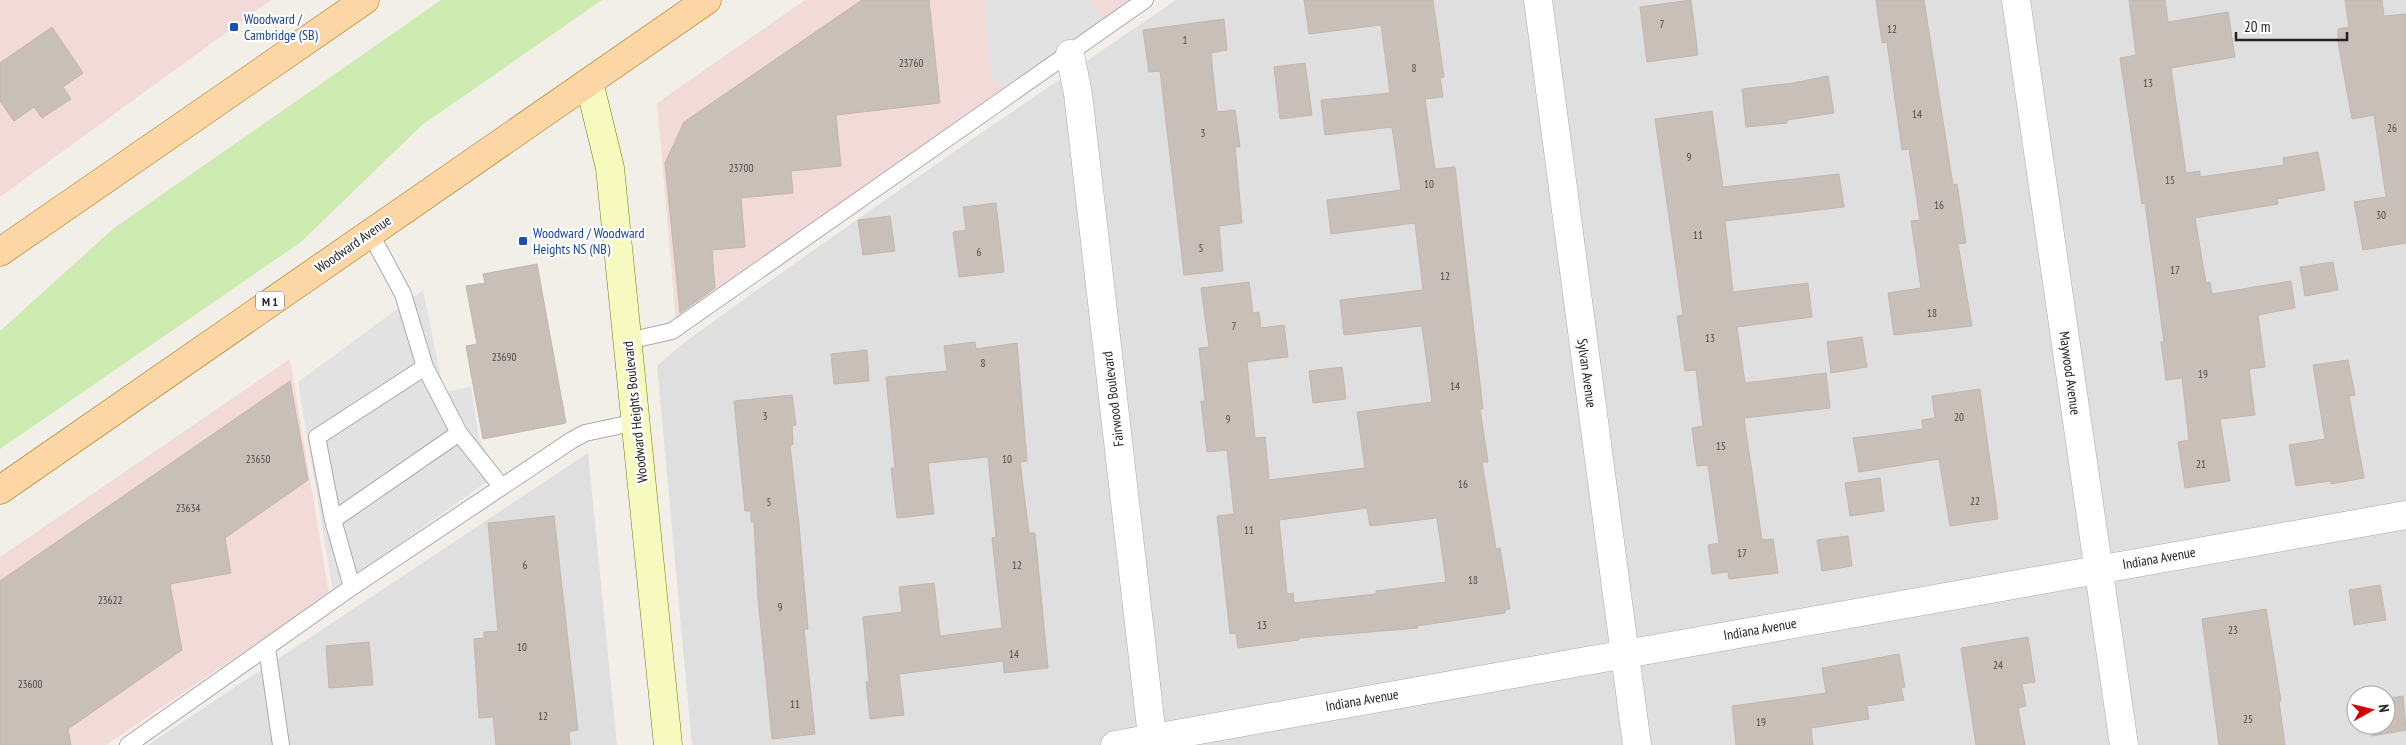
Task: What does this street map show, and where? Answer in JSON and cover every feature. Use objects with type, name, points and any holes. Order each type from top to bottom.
[{"type":"main road","points":[[0,252],[365,0]]},
{"type":"main road","name":"Woodward Avenue","points":[[0,490],[369,231],[707,0]]},
{"type":"street","name":"Sylvan Avenue","points":[[1538,0],[1638,745]]},
{"type":"street","name":"Maywood Avenue","points":[[2016,0],[2124,745]]},
{"type":"street","name":"Fairwood Boulevard","points":[[1070,54],[1078,94],[1152,742]]},
{"type":"street","name":"Woodward Heights Boulevard","points":[[589,82],[610,168],[668,745]]},
{"type":"street","name":"Indiana Avenue","points":[[1115,745],[1152,742],[1625,653],[2406,515]]},
{"type":"lane","points":[[628,341],[672,331],[970,120],[1070,54],[1145,0]]},
{"type":"lane","points":[[369,231],[403,294],[426,367],[459,433],[501,486]]},
{"type":"lane","points":[[352,587],[333,520],[317,437],[426,367]]},
{"type":"lane","points":[[128,745],[352,587],[501,486],[585,433],[636,422]]},
{"type":"lane","points":[[333,520],[459,433]]},
{"type":"lane","points":[[267,648],[281,745]]},
{"type":"shaded area","points":[[0,0],[271,0],[0,197]]},
{"type":"shaded area","points":[[805,0],[1134,0],[676,321],[657,103]]},
{"type":"shaded area","points":[[983,0],[1090,0],[1103,18],[1005,88],[992,80]]},
{"type":"shaded area","points":[[1176,0],[2406,0],[2406,745],[692,745],[657,366],[685,342],[958,149]]},
{"type":"shaded area","points":[[423,290],[444,392],[471,387],[479,438],[498,474],[333,591],[298,382]]},
{"type":"shaded area","points":[[290,359],[329,594],[106,745],[0,745],[0,557]]},
{"type":"shaded area","points":[[588,453],[617,745],[148,745]]},
{"type":"green space","points":[[441,0],[602,0],[422,125],[301,242],[0,449],[0,331],[114,228]]},
{"type":"building","points":[[862,0],[929,0],[940,103],[836,115],[841,166],[791,171],[793,193],[741,198],[745,247],[712,250],[715,288],[680,313],[665,163],[684,122]]},
{"type":"building","points":[[1304,0],[1433,0],[1444,77],[1440,78],[1443,97],[1425,99],[1435,169],[1455,167],[1483,409],[1480,409],[1488,462],[1482,462],[1496,549],[1500,548],[1510,609],[1505,610],[1505,613],[1417,626],[1418,628],[1299,638],[1299,640],[1238,648],[1236,633],[1230,634],[1217,516],[1234,514],[1227,450],[1207,452],[1201,401],[1205,401],[1199,348],[1209,347],[1201,288],[1249,282],[1253,313],[1259,312],[1261,328],[1284,325],[1288,357],[1247,362],[1255,438],[1265,437],[1269,480],[1365,468],[1357,412],[1432,402],[1422,326],[1344,335],[1340,300],[1423,290],[1415,223],[1331,234],[1327,200],[1401,190],[1392,127],[1325,135],[1321,100],[1390,93],[1381,25],[1309,34]],"holes":[[[1367,508],[1370,526],[1437,518],[1446,582],[1376,591],[1376,594],[1294,603],[1293,593],[1287,594],[1279,520]]]},
{"type":"building","points":[[1691,0],[1698,55],[1647,62],[1640,7]]},
{"type":"building","points":[[1876,0],[1924,0],[1953,185],[1957,184],[1966,243],[1958,244],[1972,326],[1894,335],[1888,293],[1921,288],[1911,221],[1920,220],[1909,149],[1902,150],[1887,42],[1882,43]]},
{"type":"building","points":[[2129,0],[2165,0],[2168,22],[2228,12],[2235,57],[2171,68],[2186,173],[2200,171],[2200,177],[2284,165],[2283,158],[2318,152],[2325,190],[2277,199],[2278,204],[2195,218],[2206,283],[2210,282],[2212,294],[2291,281],[2295,308],[2258,315],[2265,367],[2249,369],[2255,415],[2220,419],[2230,481],[2185,488],[2178,442],[2189,440],[2182,378],[2166,380],[2161,342],[2164,342],[2145,203],[2142,204],[2120,58],[2136,55]]},
{"type":"building","points":[[2345,0],[2382,0],[2384,16],[2406,14],[2406,243],[2363,250],[2354,202],[2386,197],[2374,115],[2352,119],[2338,42],[2338,29],[2349,27]]},
{"type":"building","points":[[1224,19],[1227,50],[1211,53],[1217,112],[1235,110],[1240,147],[1235,147],[1242,223],[1219,226],[1223,271],[1184,275],[1160,71],[1149,72],[1143,30]]},
{"type":"building","points":[[52,27],[83,73],[63,87],[71,99],[42,118],[34,107],[14,121],[0,101],[0,63]]},
{"type":"building","points":[[1305,63],[1312,115],[1280,119],[1274,67]]},
{"type":"building","points":[[1828,76],[1834,113],[1787,120],[1787,123],[1746,127],[1742,89],[1793,83]]},
{"type":"building","points":[[1712,111],[1723,187],[1839,174],[1844,207],[1725,221],[1733,292],[1808,283],[1812,317],[1737,327],[1745,383],[1826,373],[1830,408],[1744,418],[1762,540],[1773,539],[1778,573],[1729,579],[1728,572],[1712,574],[1708,545],[1719,543],[1708,465],[1697,466],[1692,428],[1703,426],[1696,370],[1685,371],[1677,316],[1683,315],[1655,119]]},
{"type":"building","points":[[996,203],[1004,272],[959,277],[953,232],[966,230],[963,207]]},
{"type":"building","points":[[890,216],[895,251],[863,255],[858,220]]},
{"type":"building","points":[[2333,262],[2338,290],[2305,296],[2300,267]]},
{"type":"building","points":[[537,264],[566,423],[483,439],[466,346],[477,344],[466,286],[485,283],[483,274]]},
{"type":"building","points":[[1862,337],[1867,367],[1831,373],[1827,342]]},
{"type":"building","points":[[975,342],[976,349],[1017,343],[1027,461],[1020,462],[1029,533],[1035,533],[1048,668],[1004,673],[1003,661],[899,674],[904,715],[870,719],[866,682],[869,682],[863,617],[902,612],[899,587],[934,583],[940,636],[1002,628],[992,538],[996,537],[988,457],[928,463],[934,514],[897,518],[891,468],[895,468],[886,377],[947,371],[944,346]]},
{"type":"building","points":[[867,350],[869,381],[834,384],[831,354]]},
{"type":"building","points":[[2348,360],[2355,395],[2349,396],[2364,478],[2331,484],[2331,481],[2296,486],[2289,445],[2325,439],[2313,365]]},
{"type":"building","points":[[1342,367],[1346,399],[1313,403],[1309,371]]},
{"type":"building","points":[[290,381],[308,480],[225,538],[231,573],[170,584],[182,650],[68,729],[71,745],[0,745],[0,581]]},
{"type":"building","points":[[1980,389],[1998,519],[1950,526],[1939,459],[1859,472],[1853,438],[1923,429],[1922,420],[1935,418],[1932,396]]},
{"type":"building","points":[[792,395],[796,425],[792,426],[793,444],[790,446],[799,524],[808,629],[804,629],[815,734],[772,739],[758,598],[754,522],[751,522],[751,511],[745,511],[734,401]]},
{"type":"building","points":[[1880,478],[1884,511],[1850,516],[1845,483]]},
{"type":"building","points":[[554,516],[578,730],[569,732],[570,745],[496,745],[493,717],[479,718],[474,639],[484,638],[484,632],[498,631],[488,523]]},
{"type":"building","points":[[1848,536],[1852,566],[1822,571],[1817,540]]},
{"type":"building","points":[[2380,585],[2386,620],[2354,625],[2349,590]]},
{"type":"building","points":[[2266,609],[2281,701],[2279,701],[2285,745],[2219,745],[2202,619]]},
{"type":"building","points":[[2028,637],[2035,682],[2022,684],[2026,706],[2018,708],[2025,745],[1976,745],[1961,648]]},
{"type":"building","points":[[369,642],[373,685],[329,688],[326,646]]},
{"type":"building","points":[[1899,654],[1905,687],[1901,688],[1904,700],[1867,706],[1869,719],[1811,728],[1813,745],[1736,745],[1732,706],[1826,693],[1822,668]]},
{"type":"building","points":[[2403,696],[2406,730],[2396,732],[2396,697]]},
{"type":"place","name":"Woodward / Cambridge (SB)","points":[[234,27]]},
{"type":"place","name":"Woodward / Woodward Heights NS (NB)","points":[[523,241]]}]
